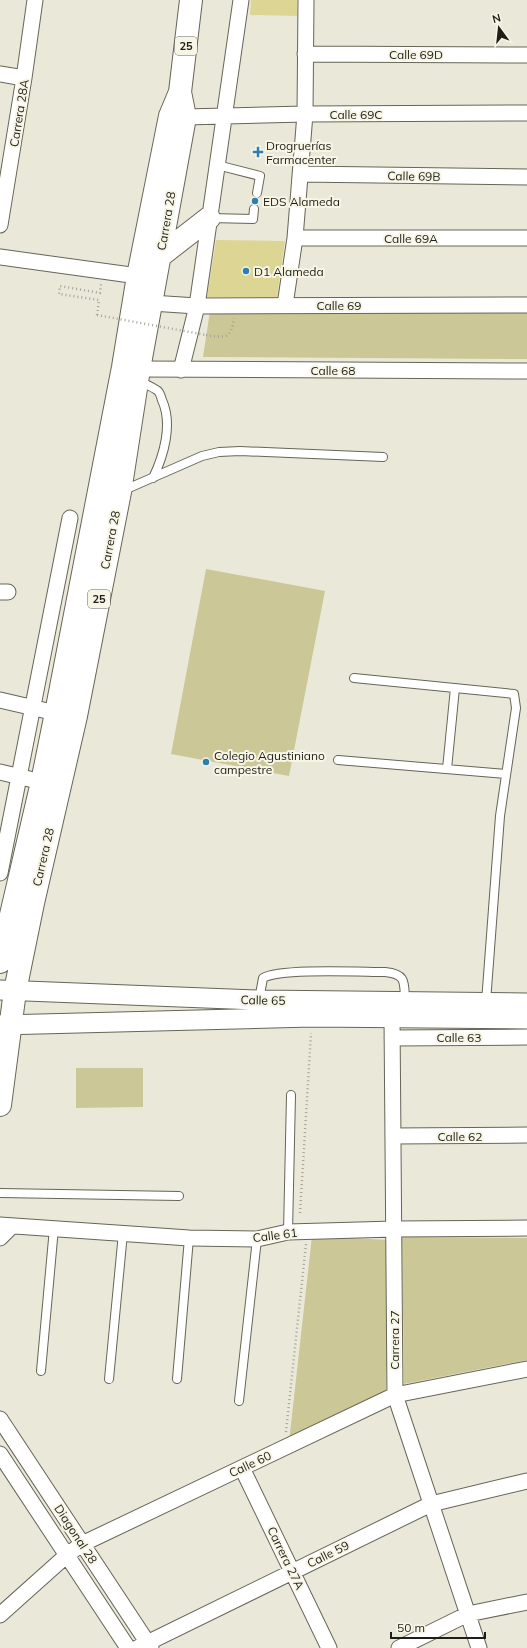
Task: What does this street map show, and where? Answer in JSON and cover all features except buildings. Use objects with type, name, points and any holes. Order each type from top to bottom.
[{"type":"main road","name":"Carrera 28","points":[[0,962],[7,900],[42,782],[123,367],[138,276],[170,116],[180,92],[191,0]]},
{"type":"main road","name":"Carrera 28","points":[[1,1095],[7,991],[33,903],[76,716],[120,492],[138,374],[185,117],[180,92]]},
{"type":"main road","points":[[160,256],[209,218]]},
{"type":"street","name":"Carrera 28A","points":[[0,225],[35,0]]},
{"type":"street","points":[[181,370],[197,306],[241,0]]},
{"type":"street","points":[[284,306],[296,238],[305,114],[306,0]]},
{"type":"street","name":"Calle 69D","points":[[306,54],[527,55]]},
{"type":"street","points":[[0,74],[24,78]]},
{"type":"street","name":"Calle 69C","points":[[185,117],[305,114],[527,113]]},
{"type":"street","name":"Calle 69B","points":[[300,174],[527,177]]},
{"type":"street","name":"Calle 69A","points":[[296,238],[527,238]]},
{"type":"street","points":[[0,257],[138,276]]},
{"type":"street","name":"Calle 69","points":[[151,303],[197,306],[527,305]]},
{"type":"street","name":"Calle 68","points":[[138,374],[181,370],[527,371]]},
{"type":"street","points":[[0,873],[70,518]]},
{"type":"street","points":[[0,700],[56,713]]},
{"type":"street","points":[[0,772],[42,782]]},
{"type":"street","name":"Calle 65","points":[[7,991],[259,1000],[527,1003]]},
{"type":"street","name":"Calle 65","points":[[5,1025],[312,1017],[527,1019]]},
{"type":"street","name":"Carrera 27","points":[[392,1018],[395,1395],[479,1648]]},
{"type":"street","name":"Calle 63","points":[[392,1038],[527,1037]]},
{"type":"street","name":"Calle 62","points":[[393,1136],[527,1135]]},
{"type":"street","points":[[0,1238],[6,1225]]},
{"type":"street","name":"Calle 61","points":[[6,1225],[189,1238],[257,1239],[298,1232],[394,1229],[527,1228]]},
{"type":"street","name":"Calle 60","points":[[0,1615],[67,1555],[82,1544],[395,1395],[527,1369]]},
{"type":"street","name":"Diagonal 28","points":[[0,1419],[82,1544],[145,1646]]},
{"type":"street","name":"Diagonal 28","points":[[0,1454],[128,1648]]},
{"type":"street","name":"Carrera 27A","points":[[242,1468],[330,1648]]},
{"type":"street","name":"Calle 59","points":[[145,1646],[431,1504],[527,1481]]},
{"type":"street","points":[[399,1648],[468,1614],[527,1602]]},
{"type":"lane","points":[[217,165],[260,176],[257,192]]},
{"type":"lane","points":[[209,218],[253,219],[254,209]]},
{"type":"lane","points":[[138,374],[159,392],[165,406],[167,425],[165,444],[159,466],[153,478]]},
{"type":"lane","points":[[120,492],[202,456],[219,452],[240,451],[384,457]]},
{"type":"lane","points":[[354,678],[514,694],[516,708],[500,816],[486,1002]]},
{"type":"lane","points":[[447,769],[455,688]]},
{"type":"lane","points":[[338,760],[506,774]]},
{"type":"lane","points":[[259,1000],[264,978],[270,974],[302,972],[379,972],[401,975],[404,981],[405,1001]]},
{"type":"lane","points":[[291,1095],[298,1232]]},
{"type":"lane","points":[[0,1193],[179,1196]]},
{"type":"lane","points":[[41,1371],[54,1228]]},
{"type":"lane","points":[[109,1379],[123,1233]]},
{"type":"lane","points":[[177,1379],[189,1238]]},
{"type":"lane","points":[[239,1401],[257,1239]]},
{"type":"path","points":[[103,271],[100,293],[60,286],[58,294],[99,300],[97,315],[223,337],[228,335],[232,330],[236,306]]},
{"type":"path","points":[[286,1438],[312,1017]]},
{"type":"shaded area","points":[[210,311],[527,312],[527,359],[203,357]]},
{"type":"shaded area","points":[[206,569],[325,591],[289,776],[171,754]]},
{"type":"shaded area","points":[[76,1068],[143,1068],[143,1107],[76,1108]]},
{"type":"shaded area","points":[[312,1236],[389,1240],[386,1394],[289,1442]]},
{"type":"shaded area","points":[[402,1237],[527,1238],[527,1360],[404,1384]]},
{"type":"place","name":"Drogruerías Farmacenter","points":[[258,152]]},
{"type":"place","name":"EDS Alameda","points":[[255,201]]},
{"type":"place","name":"D1 Alameda","points":[[246,271]]},
{"type":"place","name":"Colegio Agustiniano campestre","points":[[206,762]]}]
